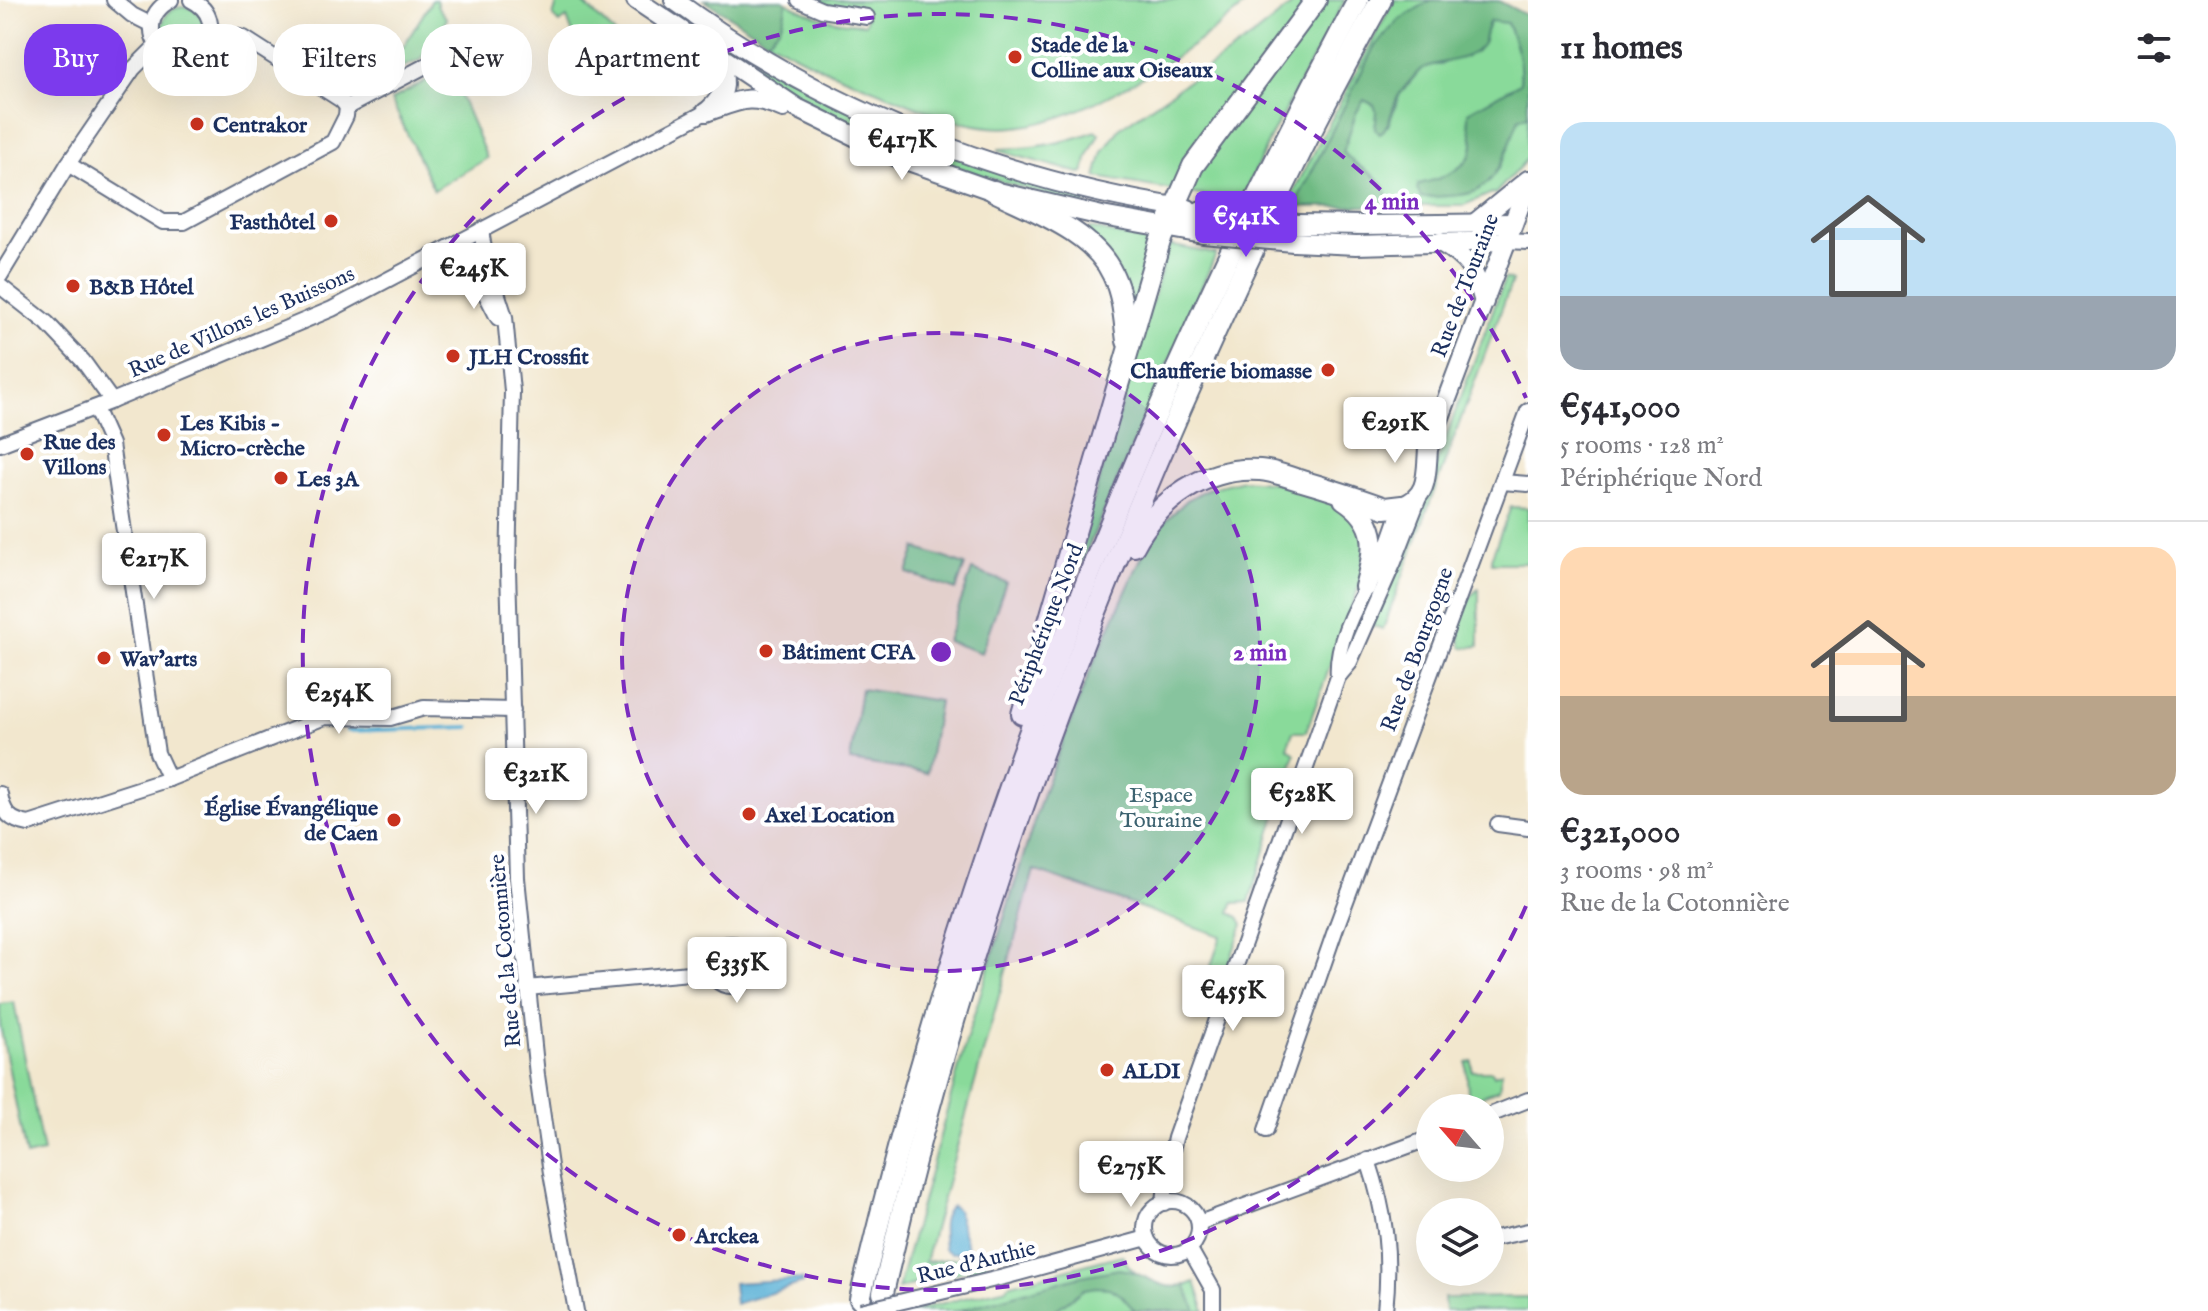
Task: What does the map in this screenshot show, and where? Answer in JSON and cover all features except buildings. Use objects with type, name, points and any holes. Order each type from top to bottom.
[{"type":"highway","points":[[1018,760],[1013,741],[1160,241],[1193,166],[1316,0]]},
{"type":"highway","name":"Périphérique Nord","points":[[860,1305],[935,1018],[1018,760],[1127,481],[1204,307],[1358,0]]},
{"type":"highway","name":"Périphérique Nord","points":[[883,1293],[932,1101],[969,973],[1017,823],[1109,577],[1221,320],[1306,142],[1381,0]]},
{"type":"highway","points":[[994,191],[1070,231],[1102,258],[1112,271],[1118,288],[1128,348]]},
{"type":"highway","points":[[1166,229],[1206,212]]},
{"type":"highway","points":[[1109,577],[1124,568],[1146,524],[1177,494],[1209,478],[1234,471],[1260,470],[1385,508],[1402,506]]},
{"type":"highway","points":[[1323,487],[1359,510],[1371,528],[1372,560],[1365,587]]},
{"type":"main road","points":[[636,0],[670,24]]},
{"type":"main road","points":[[674,0],[742,46],[865,112],[961,152],[1078,187],[1356,245],[1506,241]]},
{"type":"main road","points":[[728,63],[797,108],[897,157],[994,191],[1166,229],[1203,234],[1296,233],[1521,223]]},
{"type":"main road","points":[[706,112],[722,96]]},
{"type":"main road","points":[[706,112],[755,98],[783,108],[797,108]]},
{"type":"main road","points":[[1475,223],[1528,182]]},
{"type":"main road","name":"Rue de Touraine","points":[[1422,491],[1428,449],[1506,241],[1521,223],[1528,182]]},
{"type":"main road","points":[[1440,242],[1468,263],[1476,275],[1484,302]]},
{"type":"main road","name":"Rue de Touraine","points":[[1402,506],[1419,459],[1428,449]]},
{"type":"main road","points":[[1402,506],[1414,501],[1422,491]]},
{"type":"street","points":[[114,0],[132,15],[150,24]]},
{"type":"street","points":[[152,24],[157,12],[171,0]]},
{"type":"street","points":[[191,0],[202,6],[209,24]]},
{"type":"street","points":[[799,0],[822,10],[867,17]]},
{"type":"street","points":[[68,164],[163,222],[184,222],[333,142],[346,116],[347,107],[341,100],[257,46]]},
{"type":"street","points":[[0,276],[68,164],[143,59]]},
{"type":"street","points":[[347,107],[421,68]]},
{"type":"street","name":"Rue de Villons les Buissons","points":[[0,444],[95,408],[332,309],[706,112]]},
{"type":"street","name":"Rue de la Cotonnière","points":[[481,230],[485,255],[505,317],[512,391],[508,570],[517,878],[527,988],[551,1173],[576,1311]]},
{"type":"street","points":[[1506,241],[1528,242]]},
{"type":"street","name":"Rue de la Cotonnière","points":[[459,242],[489,297],[508,345]]},
{"type":"street","points":[[0,286],[47,323],[83,361],[112,401]]},
{"type":"street","points":[[95,408],[111,444],[157,753],[169,779]]},
{"type":"street","name":"Rue de Bourgogne","points":[[1266,1130],[1337,925],[1528,411]]},
{"type":"street","points":[[1502,482],[1528,484]]},
{"type":"street","name":"Rue de Touraine","points":[[1164,1203],[1175,1138],[1338,677],[1349,664],[1422,491]]},
{"type":"street","name":"Rue de Touraine","points":[[1338,677],[1336,661],[1402,506]]},
{"type":"street","points":[[1,801],[13,820],[29,824],[169,779],[325,717],[390,718],[424,708],[513,710]]},
{"type":"street","points":[[1498,824],[1528,828]]},
{"type":"street","points":[[527,988],[711,971]]},
{"type":"street","points":[[1504,1109],[1528,1100]]},
{"type":"street","points":[[1199,1223],[1416,1143]]},
{"type":"street","points":[[1368,1160],[1388,1244],[1385,1311]]},
{"type":"street","points":[[1171,1201],[1186,1205],[1199,1223],[1197,1239],[1188,1251],[1172,1256],[1157,1251],[1147,1238],[1148,1217],[1164,1203],[1171,1201]]},
{"type":"street","points":[[1504,1236],[1528,1231]]},
{"type":"street","name":"Rue d'Authie","points":[[860,1305],[916,1298],[1011,1276],[1147,1238]]},
{"type":"street","points":[[1188,1251],[1213,1290],[1213,1311]]},
{"type":"green space","points":[[432,0],[436,0],[447,19],[444,24],[421,24],[421,58],[405,66],[405,44]]},
{"type":"green space","points":[[558,0],[580,0],[605,24],[569,24],[567,18],[559,23],[553,17]]},
{"type":"green space","points":[[704,0],[783,0],[786,2],[785,14],[776,32],[767,40]]},
{"type":"green space","name":"Stade de la Colline aux Oiseaux","points":[[812,0],[1250,0],[1171,60],[1107,97],[1043,122],[995,128],[937,115],[819,67],[767,40],[781,23],[786,2],[824,18],[865,24],[867,17]]},
{"type":"green space","points":[[1298,0],[1345,0],[1271,136],[1241,202],[1096,177],[1103,152],[1120,128],[1248,40]]},
{"type":"green space","points":[[1394,0],[1431,0],[1399,20],[1374,47],[1294,207],[1286,206]]},
{"type":"green space","points":[[1431,0],[1499,1],[1528,16],[1528,116],[1519,118],[1495,174],[1477,190],[1466,194],[1421,198],[1417,189],[1419,184],[1453,172],[1467,160],[1473,144],[1468,112],[1520,83],[1519,60],[1507,23],[1490,21],[1482,45],[1476,51],[1419,71],[1399,95],[1380,134],[1375,129],[1377,113],[1374,105],[1364,100],[1356,113],[1343,152],[1379,180],[1384,186],[1389,206],[1294,207],[1374,47],[1399,20]]},
{"type":"green space","points":[[183,7],[198,13],[203,24],[163,24],[168,13]]},
{"type":"green space","points":[[675,10],[697,24],[679,24],[670,18]]},
{"type":"green space","points":[[1490,21],[1507,23],[1515,45],[1520,83],[1468,112],[1473,144],[1461,166],[1444,176],[1419,184],[1447,195],[1467,194],[1500,166],[1519,118],[1525,115],[1528,116],[1527,159],[1495,194],[1462,206],[1389,206],[1384,186],[1379,180],[1343,151],[1356,113],[1364,100],[1374,105],[1377,113],[1375,129],[1388,126],[1400,94],[1420,70],[1428,65],[1440,65],[1481,45]]},
{"type":"green space","points":[[728,44],[763,66],[1083,197],[1086,206],[917,152],[835,117],[728,57]]},
{"type":"green space","points":[[421,83],[421,96],[461,96],[487,158],[434,190],[391,100],[405,96],[405,92]]},
{"type":"green space","points":[[1096,131],[1099,134],[1083,174],[999,151],[1048,144]]},
{"type":"green space","points":[[1090,228],[1153,245],[1132,312],[1086,232]]},
{"type":"green space","points":[[1169,245],[1216,254],[1068,594],[1064,597]]},
{"type":"green space","points":[[1505,278],[1512,281],[1383,629],[1370,625],[1400,561]]},
{"type":"green space","name":"Espace Touraine","points":[[1243,480],[1279,483],[1337,502],[1365,530],[1363,575],[1306,732],[1293,732],[1287,747],[1295,754],[1249,902],[1233,903],[1230,913],[1239,917],[1243,924],[1222,983],[1207,978],[1221,936],[1034,870],[925,1262],[987,1254],[986,1265],[898,1289],[968,1034],[1044,790],[1090,671],[1152,534],[1187,500],[1207,489]]},
{"type":"green space","points":[[1511,507],[1528,508],[1528,563],[1492,563],[1491,558]]},
{"type":"green space","points":[[916,548],[965,565],[956,590],[907,573]]},
{"type":"green space","points":[[972,570],[1006,582],[981,653],[947,641]]},
{"type":"green space","points":[[1479,589],[1479,646],[1463,648],[1460,634],[1462,616],[1469,599]]},
{"type":"green space","points":[[861,689],[939,701],[927,773],[850,761]]},
{"type":"green space","points":[[14,1002],[43,1152],[26,1156],[0,1025],[0,1004]]},
{"type":"green space","points":[[1472,1061],[1472,1071],[1492,1071],[1494,1075],[1502,1072],[1499,1089],[1487,1094],[1469,1094],[1466,1062]]},
{"type":"green space","points":[[1122,1255],[1135,1272],[1154,1283],[1175,1286],[1195,1282],[1205,1311],[910,1311],[1007,1288],[1008,1285]]},
{"type":"green space","points":[[1119,1269],[1159,1284],[1185,1285],[1196,1311],[1135,1311],[1121,1295],[1109,1288],[1096,1287],[1084,1289],[1054,1311],[957,1311],[1077,1277]]},
{"type":"green space","points":[[1528,1297],[1528,1311],[1445,1311],[1444,1298]]},
{"type":"water","points":[[952,1206],[957,1210],[967,1247],[963,1252],[951,1253],[944,1249],[943,1220]]},
{"type":"water","points":[[802,1279],[803,1283],[735,1304],[733,1283]]},
{"type":"waterway","points":[[347,731],[469,727]]},
{"type":"place","name":"Stade de la Colline aux Oiseaux","points":[[1015,57]]},
{"type":"place","name":"Centrakor","points":[[197,124]]},
{"type":"place","name":"Fasthôtel","points":[[331,221]]},
{"type":"place","name":"B&B Hôtel","points":[[73,286]]},
{"type":"place","name":"JLH Crossfit","points":[[453,356]]},
{"type":"place","name":"Chaufferie biomasse","points":[[1328,370]]},
{"type":"place","name":"Les Kibis - Micro-crèche","points":[[164,435]]},
{"type":"place","name":"Rue des Villons","points":[[27,454]]},
{"type":"place","name":"Les 3A","points":[[281,478]]},
{"type":"place","name":"Bâtiment CFA","points":[[766,651]]},
{"type":"place","name":"Wav'arts","points":[[104,658]]},
{"type":"place","name":"Axel Location","points":[[749,814]]},
{"type":"place","name":"Église Évangélique de Caen","points":[[394,820]]},
{"type":"place","name":"ALDI","points":[[1107,1070]]},
{"type":"place","name":"Arckea","points":[[679,1235]]}]
